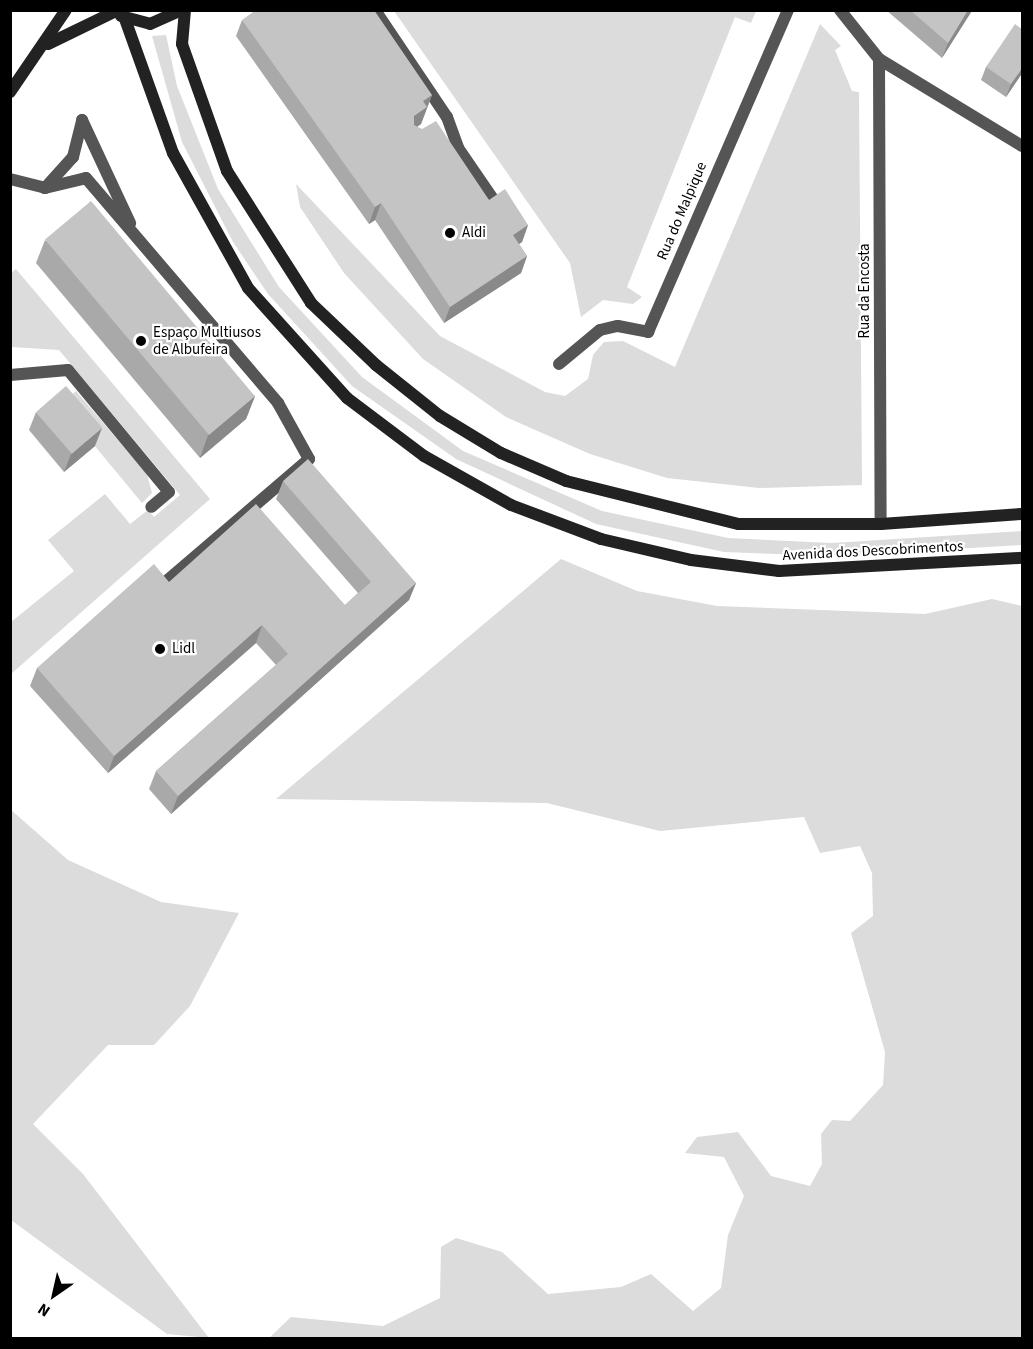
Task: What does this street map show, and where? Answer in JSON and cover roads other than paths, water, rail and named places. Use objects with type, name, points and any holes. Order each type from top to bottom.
[{"type":"main road","points":[[10,93],[66,10]]},
{"type":"main road","points":[[42,48],[117,14],[150,24],[183,10]]},
{"type":"main road","name":"Avenida dos Descobrimentos","points":[[183,10],[183,44],[195,88],[227,171],[274,250],[311,303],[440,416],[501,453],[566,481],[652,506],[739,524],[881,524],[1023,514]]},
{"type":"main road","name":"Avenida dos Descobrimentos","points":[[117,14],[173,153],[248,288],[347,398],[424,456],[511,505],[601,539],[691,560],[779,571],[1023,558]]},
{"type":"street","points":[[375,10],[447,117],[458,148],[493,199]]},
{"type":"street","name":"Rua do Malpique","points":[[559,364],[600,330],[618,326],[648,332],[788,10]]},
{"type":"street","points":[[840,10],[879,59],[1023,146]]},
{"type":"street","name":"Rua da Encosta","points":[[879,59],[881,524]]},
{"type":"street","points":[[432,126],[447,117]]},
{"type":"street","points":[[45,188],[73,157],[82,120],[138,238]]},
{"type":"street","points":[[10,179],[45,188],[86,178],[278,403],[309,459],[161,586]]},
{"type":"street","points":[[10,375],[68,370],[169,492],[151,507]]},
{"type":"place","name":"Aldi","points":[[450,233]]},
{"type":"place","name":"Espaço Multiusos de Albufeira","points":[[141,341]]},
{"type":"place","name":"Lidl","points":[[160,649]]}]
